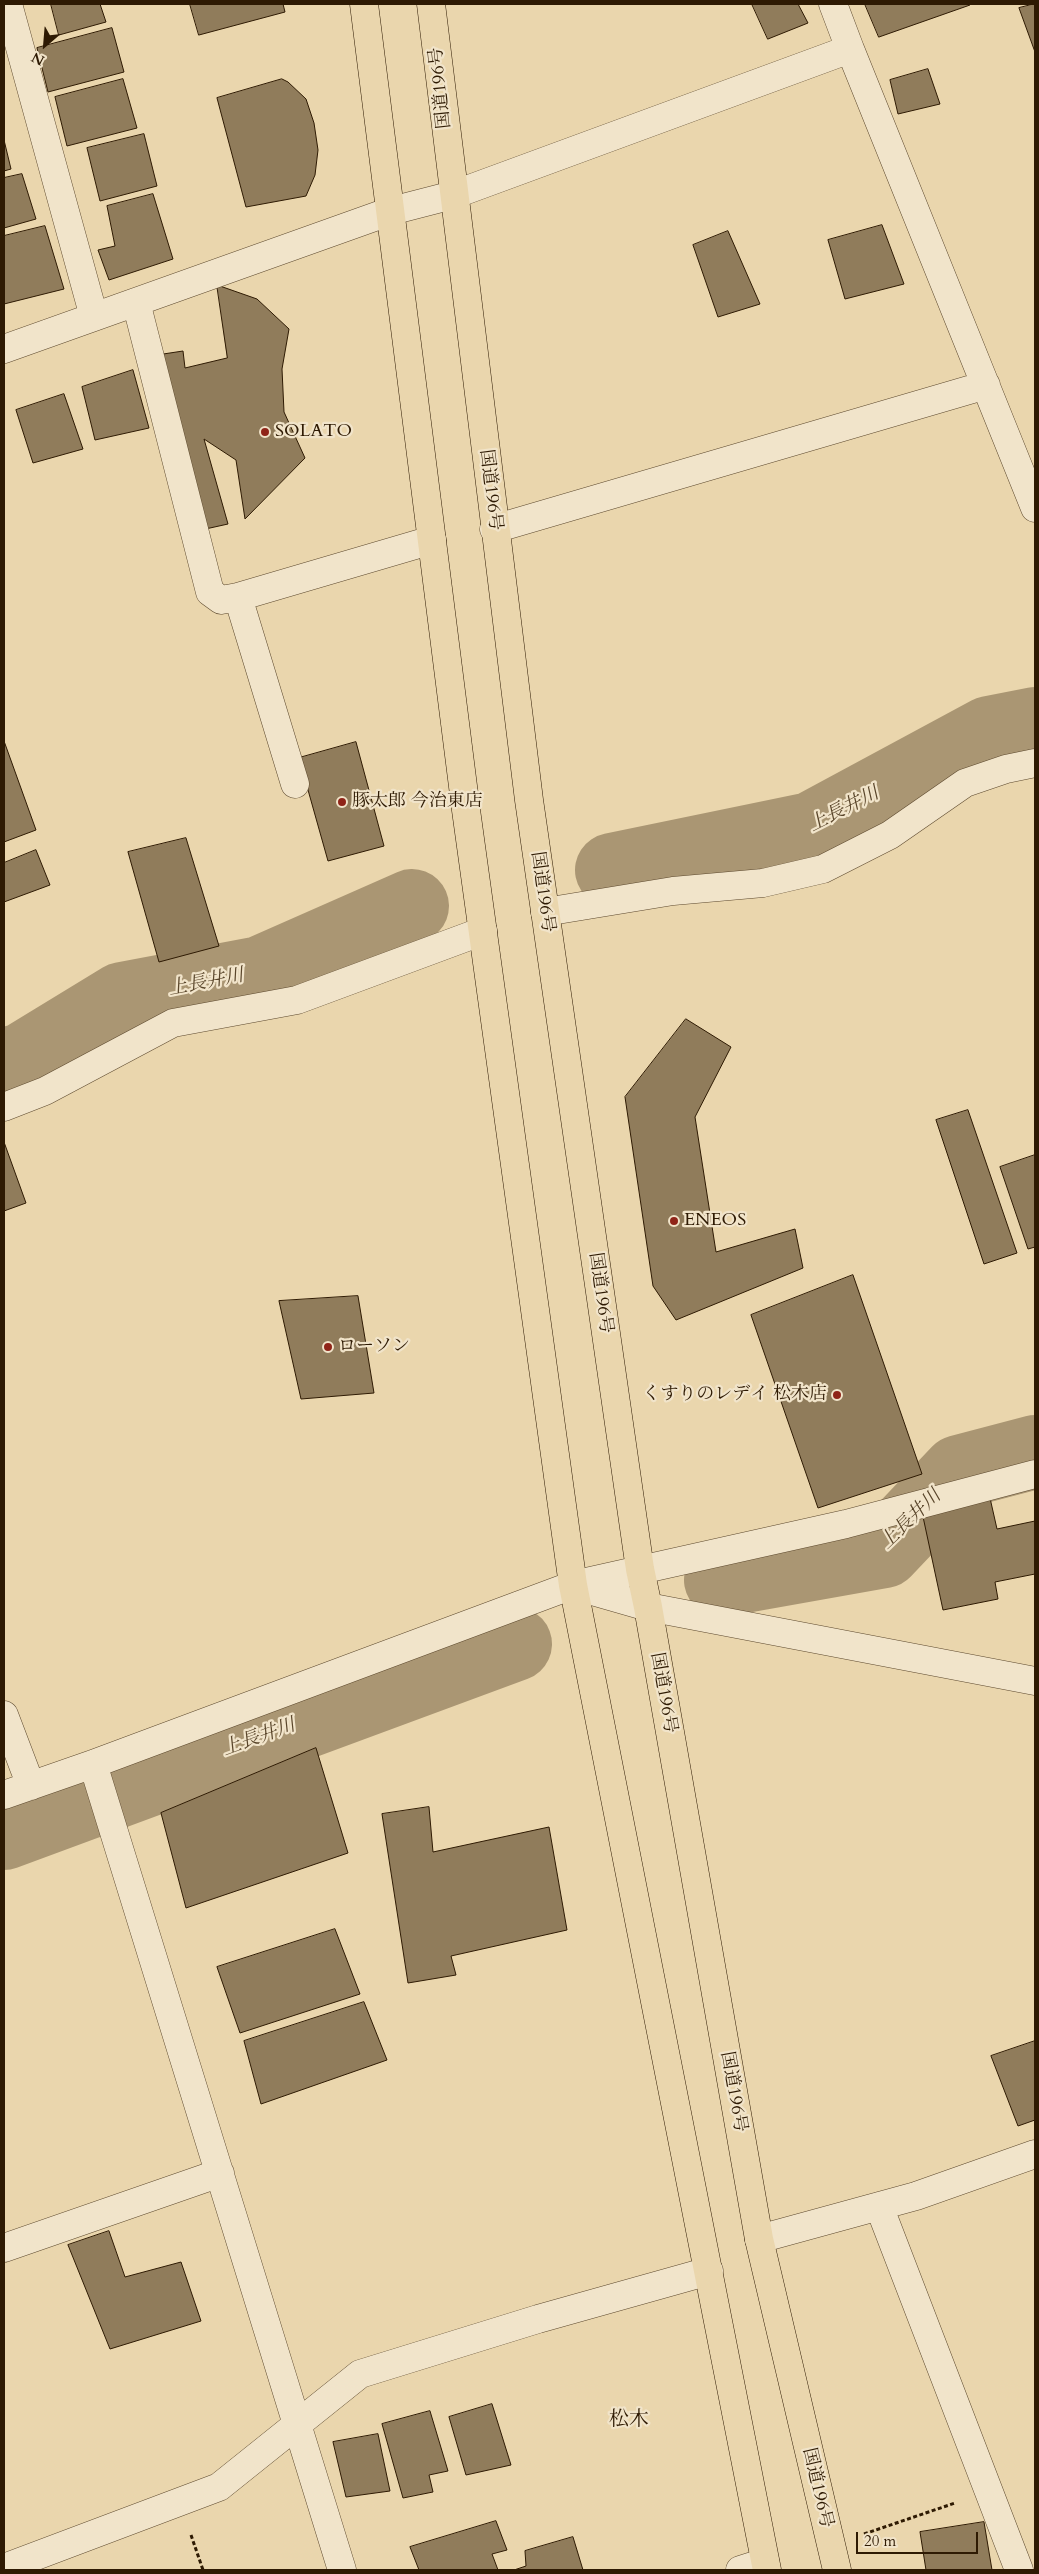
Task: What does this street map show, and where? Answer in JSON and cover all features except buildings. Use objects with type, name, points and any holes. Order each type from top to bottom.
[{"type":"highway","points":[[364,4],[483,931],[573,1586],[709,2271],[757,2567]]},
{"type":"highway","name":"国道196号","points":[[432,4],[453,195],[494,529],[545,912],[640,1569],[759,2239],[834,2558]]},
{"type":"street","points":[[8,4],[94,317]]},
{"type":"street","points":[[833,4],[1035,508]]},
{"type":"street","points":[[4,349],[391,211],[453,195],[850,50]]},
{"type":"street","points":[[136,302],[210,592],[221,600],[238,597],[432,540]]},
{"type":"street","points":[[494,529],[986,385]]},
{"type":"street","points":[[238,597],[295,784]]},
{"type":"street","points":[[545,912],[673,891],[763,883],[823,869],[890,835],[965,783],[1006,769],[1035,763]]},
{"type":"street","points":[[4,1108],[44,1091],[173,1023],[298,1000],[483,931]]},
{"type":"street","points":[[4,1795],[93,1764],[573,1586],[640,1569],[846,1524],[1035,1474]]},
{"type":"street","points":[[573,1586],[648,1607],[1035,1680]]},
{"type":"street","points":[[4,1715],[32,1786]]},
{"type":"street","points":[[93,1764],[342,2570]]},
{"type":"street","points":[[759,2239],[916,2196],[1035,2154]]},
{"type":"street","points":[[4,2248],[220,2173]]},
{"type":"street","points":[[879,2206],[1019,2570]]},
{"type":"street","points":[[4,2568],[219,2487],[360,2374],[538,2319],[709,2271]]},
{"type":"path","points":[[834,2558],[989,2491]]},
{"type":"waterway","name":"上長井川","points":[[612,870],[811,829],[989,733],[1035,724]]},
{"type":"waterway","name":"上長井川","points":[[4,1065],[22,1060],[122,999],[260,973],[412,906]]},
{"type":"waterway","name":"上長井川","points":[[721,1580],[884,1551],[959,1472],[1035,1452]]},
{"type":"waterway","name":"上長井川","points":[[4,1833],[515,1644]]},
{"type":"place","name":"SOLATO","points":[[265,432]]},
{"type":"place","name":"豚太郎 今治東店","points":[[342,802]]},
{"type":"place","name":"ENEOS","points":[[674,1221]]},
{"type":"place","name":"ローソン","points":[[328,1347]]},
{"type":"place","name":"くすりのレデイ 松木店","points":[[837,1395]]},
{"type":"district","name":"松木","points":[[629,2420]]}]
